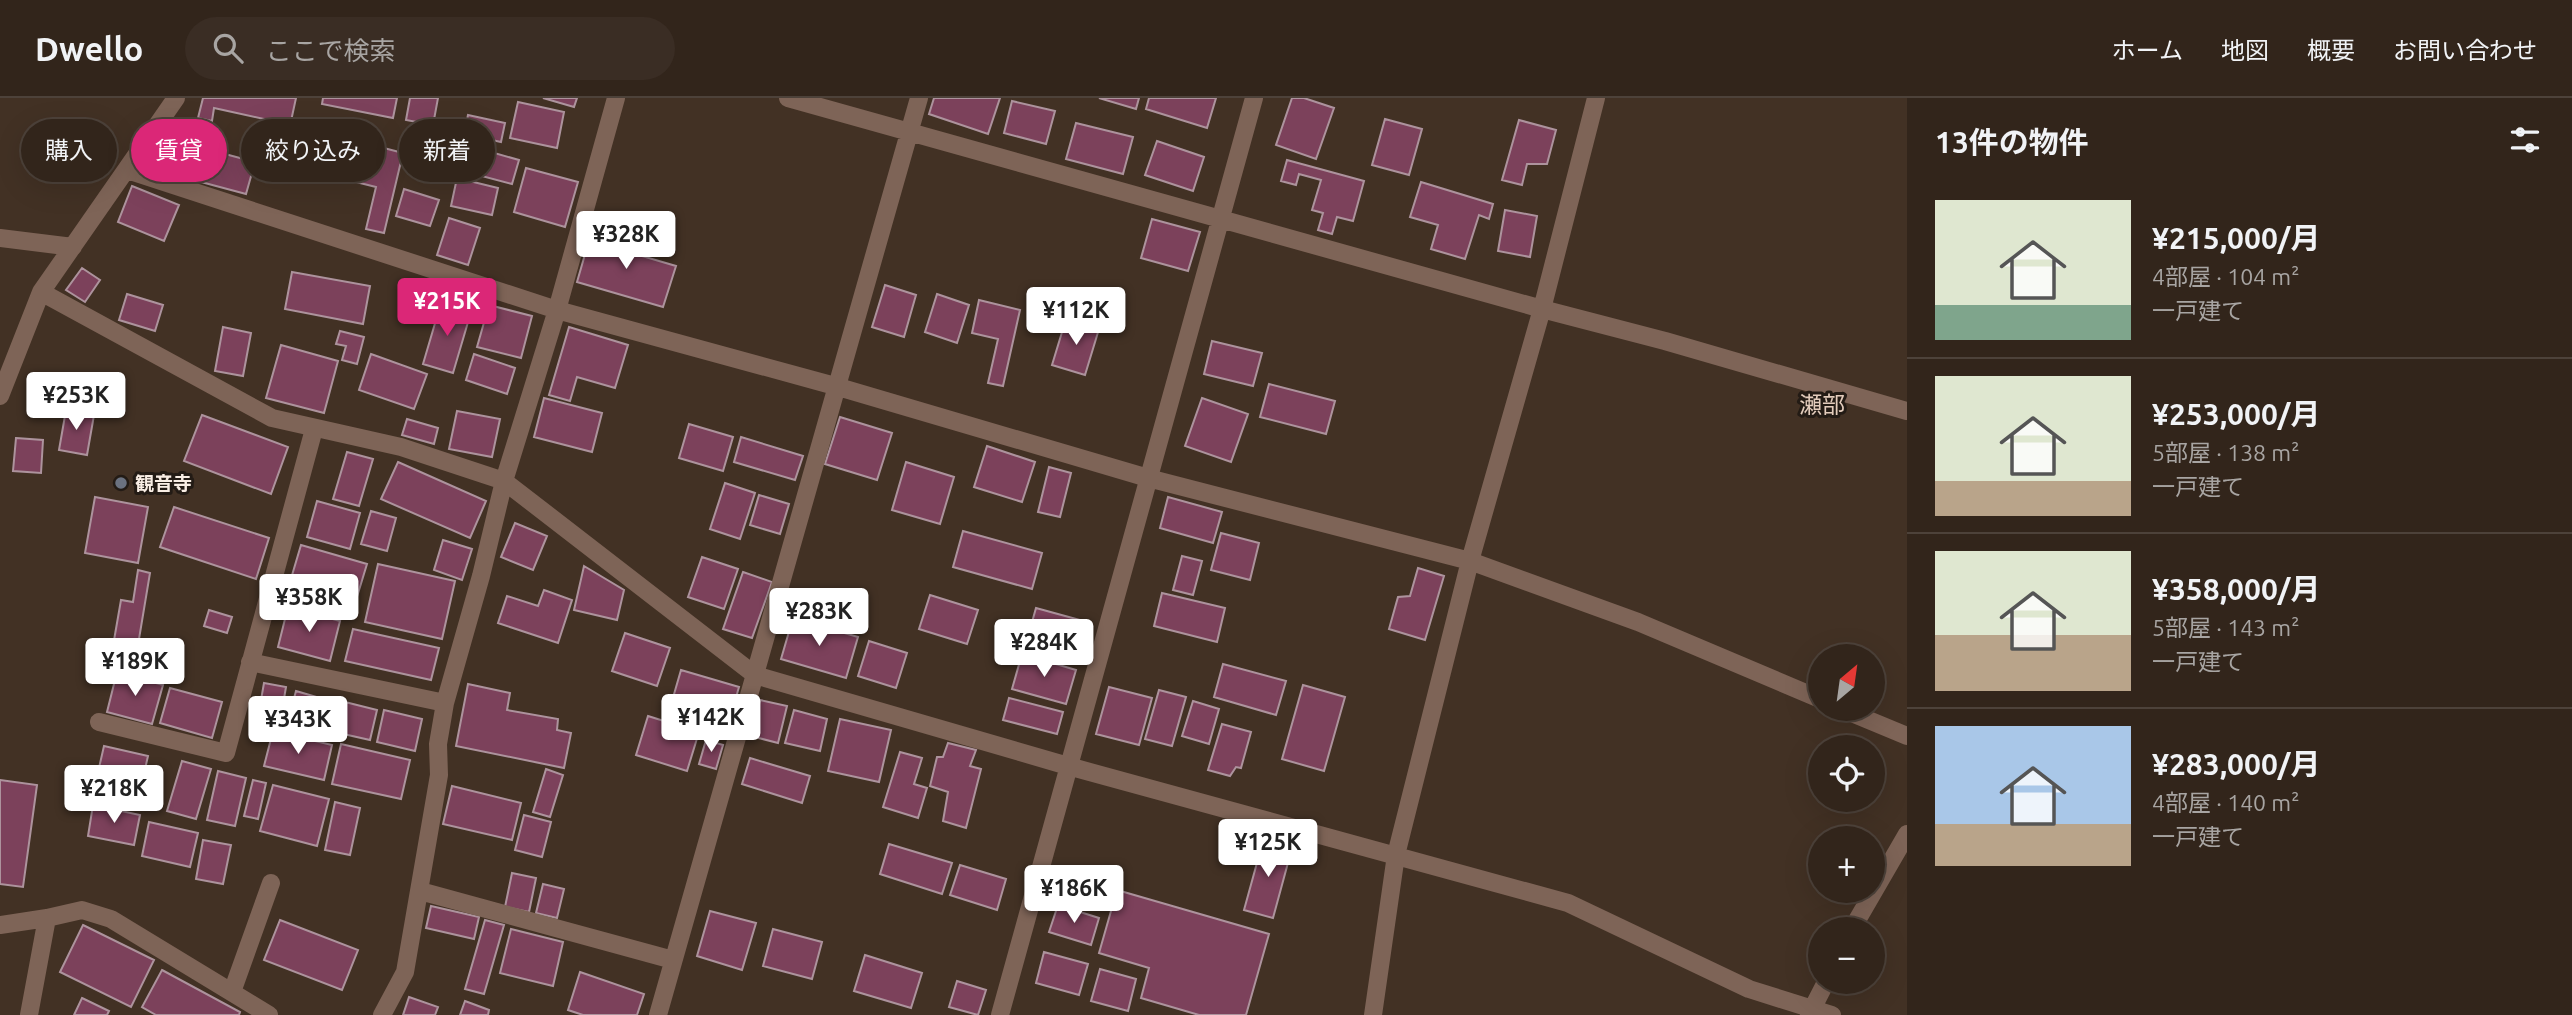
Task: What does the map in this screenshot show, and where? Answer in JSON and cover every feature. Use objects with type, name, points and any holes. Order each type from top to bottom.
[{"type":"street","points":[[0,396],[41,292],[176,98]]},
{"type":"street","points":[[382,1015],[405,972],[439,775],[438,744],[445,703],[505,481],[557,310],[616,98]]},
{"type":"street","points":[[788,98],[1665,341],[1907,411]]},
{"type":"street","points":[[658,1015],[919,98]]},
{"type":"street","points":[[1000,1015],[1254,98]]},
{"type":"street","points":[[1373,1015],[1396,855],[1470,561],[1542,309],[1597,98]]},
{"type":"street","points":[[127,170],[557,310],[835,386],[1149,478],[1470,561],[1638,622],[1808,694]]},
{"type":"street","points":[[0,239],[73,247]]},
{"type":"street","points":[[41,292],[272,418],[401,447],[505,481],[755,674],[1068,766],[1568,903],[1749,989],[1811,1012],[1832,1015]]},
{"type":"street","points":[[99,722],[226,753],[314,429]]},
{"type":"street","points":[[250,662],[445,703]]},
{"type":"street","points":[[1871,721],[1907,736]]},
{"type":"street","points":[[1859,917],[1907,834]]},
{"type":"street","points":[[232,992],[271,883]]},
{"type":"street","points":[[420,891],[673,960]]},
{"type":"street","points":[[0,925],[47,918],[82,909],[111,919],[269,1015]]},
{"type":"street","points":[[29,1015],[47,918]]},
{"type":"street","points":[[1811,1012],[1820,994]]},
{"type":"building","points":[[203,98],[296,98],[291,119],[264,119],[214,108],[212,119],[198,118]]},
{"type":"building","points":[[323,98],[397,98],[393,118],[322,104]]},
{"type":"building","points":[[410,98],[438,98],[434,119],[406,119]]},
{"type":"building","points":[[543,98],[577,98],[574,107]]},
{"type":"building","points":[[934,98],[1000,98],[988,134],[929,114]]},
{"type":"building","points":[[1099,98],[1139,98],[1136,109]]},
{"type":"building","points":[[1149,98],[1216,98],[1207,128],[1146,109]]},
{"type":"building","points":[[1292,98],[1304,98],[1334,108],[1316,159],[1276,145]]},
{"type":"building","points":[[1012,101],[1055,111],[1046,144],[1004,133]]},
{"type":"building","points":[[518,102],[564,112],[557,148],[510,138]]},
{"type":"building","points":[[468,115],[486,119],[467,119]]},
{"type":"building","points":[[1385,119],[1422,129],[1409,175],[1372,165]]},
{"type":"building","points":[[1519,120],[1556,130],[1547,164],[1527,164],[1522,185],[1502,180]]},
{"type":"building","points":[[495,121],[505,123],[501,142],[495,141]]},
{"type":"building","points":[[1076,123],[1133,137],[1123,174],[1066,159]]},
{"type":"building","points":[[1157,141],[1204,157],[1193,191],[1145,175]]},
{"type":"building","points":[[385,148],[399,152],[399,170],[384,233],[366,229],[376,187],[356,182],[385,182]]},
{"type":"building","points":[[495,153],[519,160],[512,184],[495,179]]},
{"type":"building","points":[[227,155],[241,158],[241,182],[249,182],[246,194],[201,182],[227,182]]},
{"type":"building","points":[[1287,160],[1364,181],[1353,221],[1337,217],[1332,234],[1318,230],[1323,213],[1312,210],[1321,180],[1299,174],[1296,185],[1281,181]]},
{"type":"building","points":[[526,168],[578,182],[565,227],[514,212]]},
{"type":"building","points":[[456,182],[473,182],[498,188],[492,215],[451,206]]},
{"type":"building","points":[[1421,182],[1493,204],[1489,219],[1479,215],[1465,259],[1431,249],[1438,225],[1410,217]]},
{"type":"building","points":[[132,186],[179,205],[164,241],[118,222]]},
{"type":"building","points":[[404,189],[439,200],[430,226],[396,216]]},
{"type":"building","points":[[1505,210],[1537,216],[1530,257],[1498,251]]},
{"type":"building","points":[[449,218],[480,228],[468,265],[437,255]]},
{"type":"building","points":[[1152,219],[1200,232],[1188,271],[1141,258]]},
{"type":"building","points":[[605,229],[629,236],[625,251],[676,266],[663,307],[577,282],[588,244],[600,247]]},
{"type":"building","points":[[82,268],[100,280],[85,302],[66,290]]},
{"type":"building","points":[[292,272],[370,286],[363,324],[285,309]]},
{"type":"building","points":[[885,285],[916,295],[904,337],[872,327]]},
{"type":"building","points":[[127,294],[163,305],[155,331],[119,320]]},
{"type":"building","points":[[937,294],[969,305],[957,343],[925,332]]},
{"type":"building","points":[[979,300],[1020,310],[1003,386],[988,383],[998,339],[972,333]]},
{"type":"building","points":[[441,303],[471,312],[453,373],[423,364]]},
{"type":"building","points":[[489,305],[532,316],[521,358],[477,347]]},
{"type":"building","points":[[1066,319],[1099,329],[1085,375],[1052,365]]},
{"type":"building","points":[[223,327],[251,333],[243,376],[215,371]]},
{"type":"building","points":[[569,327],[628,345],[615,388],[577,377],[570,401],[549,395]]},
{"type":"building","points":[[340,331],[364,337],[357,364],[342,360],[346,346],[336,344]]},
{"type":"building","points":[[1212,341],[1262,353],[1253,386],[1204,374]]},
{"type":"building","points":[[281,345],[338,361],[324,413],[266,398]]},
{"type":"building","points":[[371,354],[427,374],[414,409],[359,390]]},
{"type":"building","points":[[474,354],[515,368],[507,394],[466,380]]},
{"type":"building","points":[[1269,384],[1335,401],[1326,434],[1260,417]]},
{"type":"building","points":[[544,398],[602,413],[592,452],[534,437]]},
{"type":"building","points":[[1202,398],[1248,414],[1231,462],[1185,446]]},
{"type":"building","points":[[66,410],[94,415],[87,455],[59,450]]},
{"type":"building","points":[[457,411],[500,419],[492,457],[449,449]]},
{"type":"building","points":[[202,415],[288,447],[271,494],[184,461]]},
{"type":"building","points":[[840,417],[892,433],[877,480],[825,464]]},
{"type":"building","points":[[407,419],[438,428],[434,444],[402,435]]},
{"type":"building","points":[[689,424],[733,437],[723,471],[679,458]]},
{"type":"building","points":[[741,437],[803,456],[795,480],[734,462]]},
{"type":"building","points":[[16,438],[43,440],[41,473],[13,471]]},
{"type":"building","points":[[987,446],[1035,462],[1022,502],[974,487]]},
{"type":"building","points":[[347,452],[373,459],[359,506],[333,499]]},
{"type":"building","points":[[398,462],[486,501],[470,538],[381,499]]},
{"type":"building","points":[[906,462],[954,477],[940,524],[892,510]]},
{"type":"building","points":[[1049,467],[1071,473],[1060,517],[1038,512]]},
{"type":"building","points":[[725,483],[755,493],[740,539],[710,529]]},
{"type":"building","points":[[759,495],[789,504],[780,534],[750,525]]},
{"type":"building","points":[[95,497],[148,507],[138,563],[85,553]]},
{"type":"building","points":[[1168,497],[1222,512],[1213,543],[1160,528]]},
{"type":"building","points":[[317,501],[360,513],[350,549],[307,537]]},
{"type":"building","points":[[174,507],[269,538],[256,579],[160,547]]},
{"type":"building","points":[[371,511],[396,518],[387,551],[361,544]]},
{"type":"building","points":[[515,523],[547,536],[533,570],[501,557]]},
{"type":"building","points":[[963,531],[1042,553],[1032,589],[953,567]]},
{"type":"building","points":[[1221,533],[1259,543],[1250,580],[1211,570]]},
{"type":"building","points":[[443,540],[472,549],[462,580],[434,570]]},
{"type":"building","points":[[301,545],[367,564],[356,600],[290,582]]},
{"type":"building","points":[[1182,556],[1202,561],[1193,595],[1173,590]]},
{"type":"building","points":[[702,557],[738,569],[724,609],[688,597]]},
{"type":"building","points":[[378,564],[455,581],[442,639],[365,622]]},
{"type":"building","points":[[584,566],[624,590],[617,620],[574,610]]},
{"type":"building","points":[[1418,568],[1444,576],[1425,640],[1389,629],[1398,597],[1410,596]]},
{"type":"building","points":[[138,570],[150,573],[137,651],[113,646],[121,600],[133,602]]},
{"type":"building","points":[[743,572],[772,582],[752,638],[723,629]]},
{"type":"building","points":[[544,590],[572,600],[558,643],[498,623],[507,596],[538,606]]},
{"type":"building","points":[[1162,593],[1225,608],[1217,642],[1154,626]]},
{"type":"building","points":[[930,595],[978,610],[967,644],[919,629]]},
{"type":"building","points":[[288,607],[340,621],[330,661],[278,647]]},
{"type":"building","points":[[1036,608],[1087,622],[1076,661],[1025,647]]},
{"type":"building","points":[[209,610],[232,617],[227,633],[204,626]]},
{"type":"building","points":[[793,618],[858,637],[846,678],[781,659]]},
{"type":"building","points":[[353,629],[439,648],[431,680],[345,661]]},
{"type":"building","points":[[625,633],[670,648],[657,686],[612,671]]},
{"type":"building","points":[[869,641],[907,653],[896,688],[858,676]]},
{"type":"building","points":[[1022,654],[1076,670],[1066,704],[1012,689]]},
{"type":"building","points":[[1223,664],[1286,681],[1276,715],[1214,697]]},
{"type":"building","points":[[681,670],[739,687],[726,732],[668,715]]},
{"type":"building","points":[[117,672],[163,685],[152,724],[107,712]]},
{"type":"building","points":[[264,683],[286,687],[280,722],[258,717]]},
{"type":"building","points":[[468,684],[510,693],[507,710],[558,719],[557,730],[571,733],[564,768],[456,746]]},
{"type":"building","points":[[1303,685],[1345,697],[1324,771],[1282,759]]},
{"type":"building","points":[[1109,687],[1152,698],[1139,745],[1096,734]]},
{"type":"building","points":[[170,688],[222,702],[212,738],[160,723]]},
{"type":"building","points":[[1159,690],[1186,697],[1172,746],[1145,739]]},
{"type":"building","points":[[296,691],[330,701],[323,726],[289,717]]},
{"type":"building","points":[[1009,698],[1063,712],[1057,734],[1003,720]]},
{"type":"building","points":[[337,700],[377,710],[370,740],[330,731]]},
{"type":"building","points":[[760,700],[787,706],[778,743],[751,736]]},
{"type":"building","points":[[1193,701],[1219,709],[1209,744],[1182,736]]},
{"type":"building","points":[[384,710],[422,719],[415,751],[377,742]]},
{"type":"building","points":[[794,710],[827,719],[820,751],[785,743]]},
{"type":"building","points":[[648,716],[699,732],[687,771],[636,755]]},
{"type":"building","points":[[840,719],[891,730],[879,782],[828,771]]},
{"type":"building","points":[[1222,724],[1251,732],[1241,768],[1236,767],[1230,776],[1208,770]]},
{"type":"building","points":[[273,731],[332,745],[324,780],[264,766]]},
{"type":"building","points":[[706,740],[723,745],[716,769],[699,764]]},
{"type":"building","points":[[948,743],[976,750],[970,766],[981,769],[966,828],[943,821],[948,792],[930,786],[937,757],[943,757]]},
{"type":"building","points":[[341,744],[410,760],[401,799],[332,784]]},
{"type":"building","points":[[104,746],[148,756],[140,791],[96,781]]},
{"type":"building","points":[[900,752],[922,758],[914,784],[927,788],[918,818],[883,807]]},
{"type":"building","points":[[750,758],[810,776],[802,803],[742,784]]},
{"type":"building","points":[[182,761],[211,769],[196,819],[167,811]]},
{"type":"building","points":[[546,769],[563,775],[550,817],[533,812]]},
{"type":"building","points":[[218,771],[246,778],[235,826],[207,820]]},
{"type":"building","points":[[0,780],[37,785],[23,887],[0,884]]},
{"type":"building","points":[[253,780],[266,783],[258,819],[244,816]]},
{"type":"building","points":[[273,785],[329,799],[317,846],[260,831]]},
{"type":"building","points":[[452,786],[521,803],[512,840],[443,824]]},
{"type":"building","points":[[335,802],[360,808],[350,855],[325,850]]},
{"type":"building","points":[[93,805],[140,815],[134,845],[88,836]]},
{"type":"building","points":[[524,815],[551,822],[542,857],[515,850]]},
{"type":"building","points":[[149,822],[198,833],[190,867],[142,856]]},
{"type":"building","points":[[203,840],[231,845],[223,884],[196,879]]},
{"type":"building","points":[[1263,841],[1292,848],[1273,918],[1244,910]]},
{"type":"building","points":[[889,844],[952,863],[942,894],[880,874]]},
{"type":"building","points":[[960,865],[1006,879],[997,910],[950,895]]},
{"type":"building","points":[[512,873],[536,878],[529,912],[505,907]]},
{"type":"building","points":[[543,884],[564,889],[557,918],[536,913]]},
{"type":"building","points":[[1117,890],[1269,934],[1246,1015],[1199,1015],[1141,998],[1149,968],[1099,953]]},
{"type":"building","points":[[1058,905],[1099,918],[1091,945],[1049,932]]},
{"type":"building","points":[[431,906],[479,917],[474,939],[426,928]]},
{"type":"building","points":[[710,911],[756,923],[742,970],[697,956]]},
{"type":"building","points":[[280,920],[358,950],[342,990],[264,960]]},
{"type":"building","points":[[485,920],[504,925],[484,994],[465,989]]},
{"type":"building","points":[[83,925],[154,960],[131,1007],[60,972]]},
{"type":"building","points":[[511,929],[563,942],[553,986],[500,973]]},
{"type":"building","points":[[773,929],[822,942],[812,979],[763,966]]},
{"type":"building","points":[[1044,952],[1088,964],[1079,995],[1036,983]]},
{"type":"building","points":[[865,955],[922,973],[911,1008],[854,991]]},
{"type":"building","points":[[1100,969],[1136,979],[1128,1011],[1091,1001]]},
{"type":"building","points":[[162,970],[240,1012],[239,1015],[156,1015],[142,1007]]},
{"type":"building","points":[[580,972],[644,994],[637,1015],[583,1015],[568,1010]]},
{"type":"building","points":[[957,981],[986,990],[978,1015],[949,1007]]},
{"type":"building","points":[[409,997],[438,1007],[435,1015],[403,1015]]},
{"type":"building","points":[[82,998],[109,1011],[107,1015],[74,1015]]},
{"type":"building","points":[[465,1001],[489,1010],[488,1015],[460,1015]]},
{"type":"place","name":"観音寺","points":[[121,483]]},
{"type":"district","name":"瀬部","points":[[1822,404]]}]
